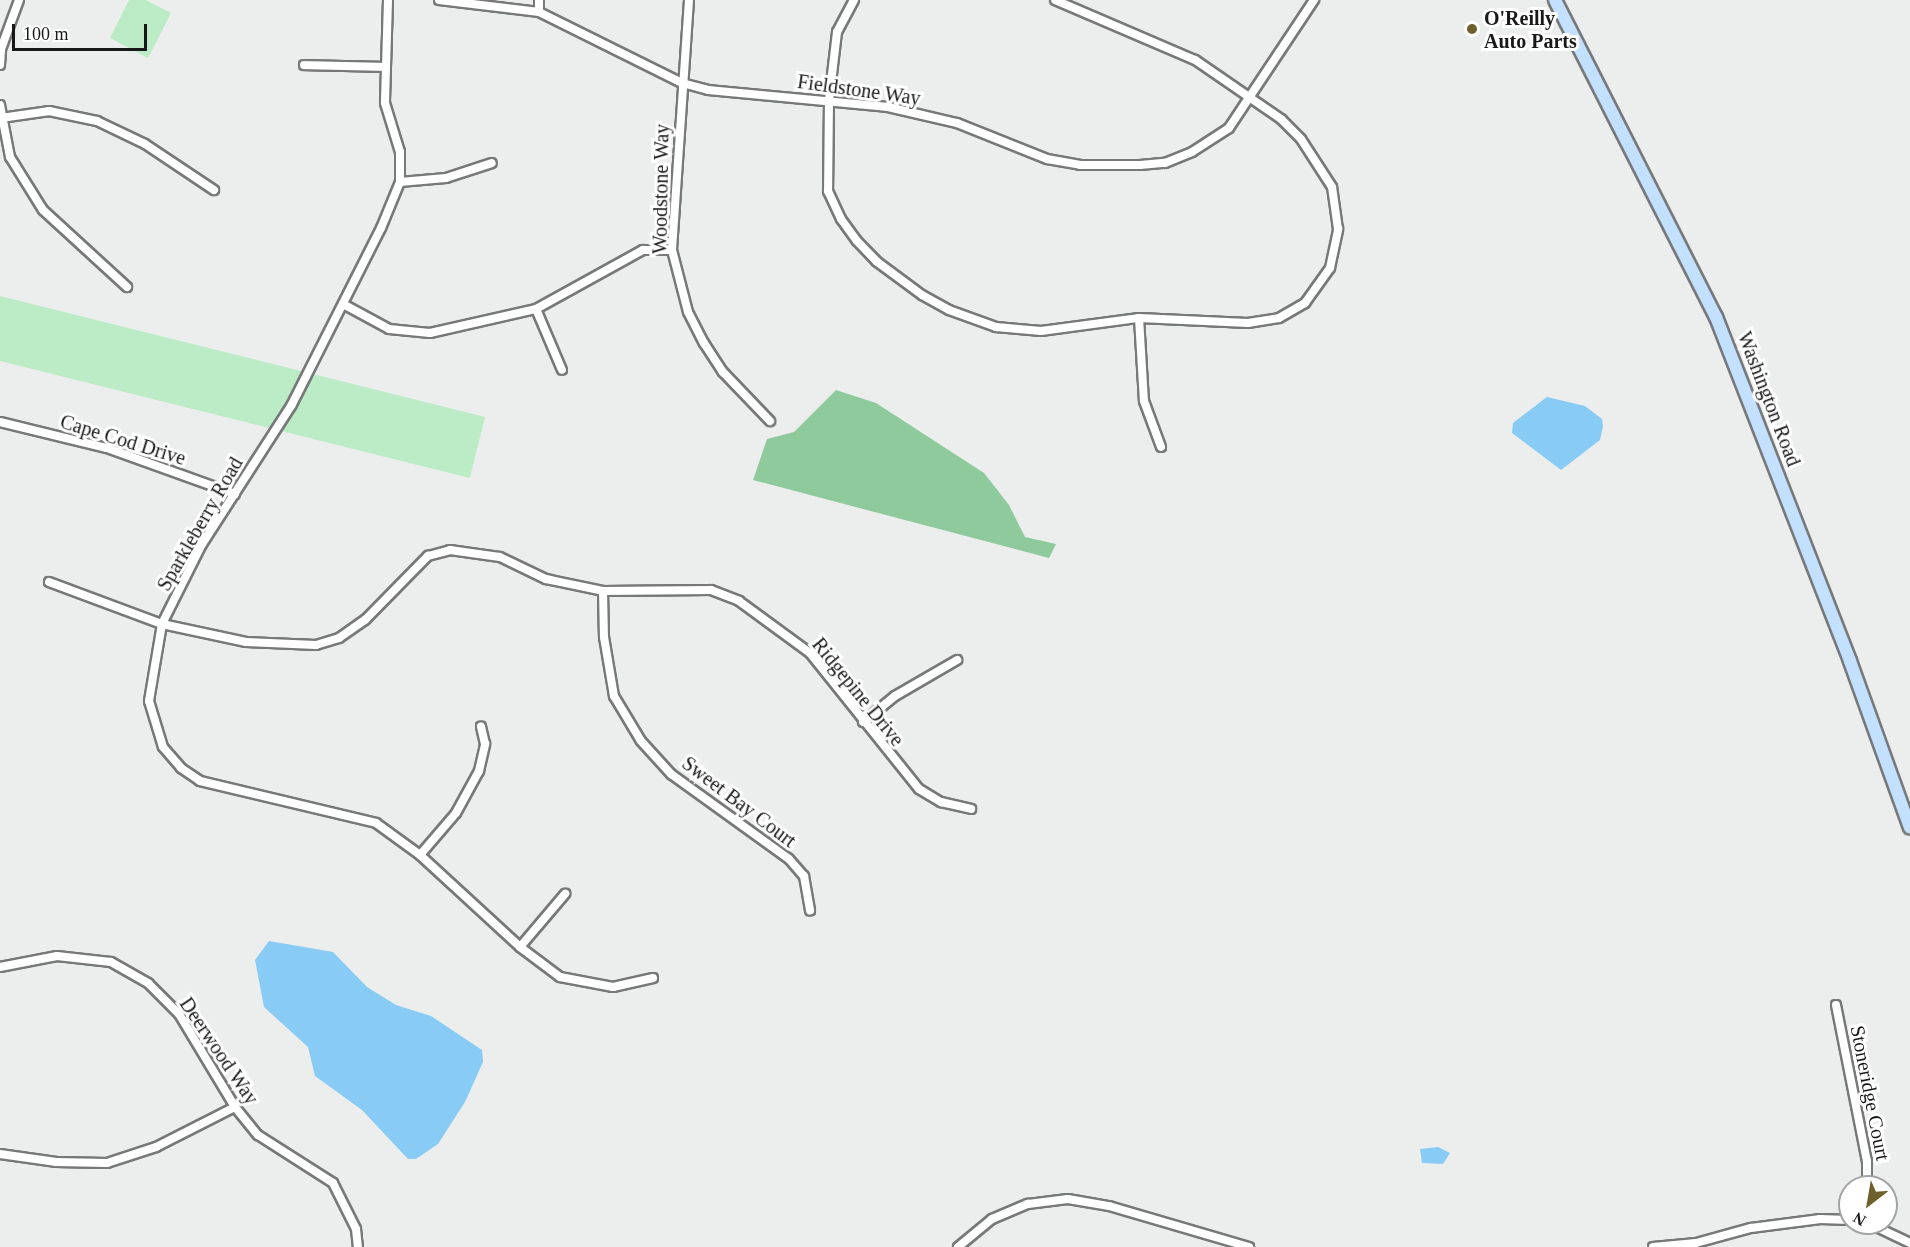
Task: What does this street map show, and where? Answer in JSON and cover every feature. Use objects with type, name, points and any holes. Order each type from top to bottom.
[{"type":"main road","name":"Washington Road","points":[[1555,0],[1716,318],[1853,670],[1910,828]]},
{"type":"street","points":[[0,65],[1,49],[19,0]]},
{"type":"street","name":"Sparkleberry Road","points":[[388,0],[384,67],[385,103],[400,153],[400,182],[343,304],[291,406],[202,544],[162,624],[149,701],[163,747],[180,768],[200,782],[376,823],[420,855],[520,947],[560,977],[613,987],[653,978]]},
{"type":"street","name":"Fieldstone Way","points":[[439,0],[539,12],[682,83],[708,90],[888,106],[957,123],[1047,159],[1080,165],[1165,163],[1212,142],[1229,128],[1314,0]]},
{"type":"street","points":[[539,0],[539,12]]},
{"type":"street","name":"Woodstone Way","points":[[689,0],[672,250],[688,312],[704,343],[723,372],[770,421]]},
{"type":"street","points":[[854,0],[837,32],[829,100],[828,191],[841,219],[857,241],[896,277],[949,310],[996,327],[1041,331],[1139,318],[1248,323],[1279,318],[1305,303],[1330,268],[1338,229],[1332,187],[1301,139],[1250,96],[1195,60],[1055,0]]},
{"type":"street","points":[[304,64],[384,67]]},
{"type":"street","points":[[0,105],[10,157],[43,210],[127,287]]},
{"type":"street","points":[[1,118],[49,111],[97,121],[146,144],[214,190]]},
{"type":"street","points":[[400,182],[446,178],[492,163]]},
{"type":"street","points":[[343,304],[390,330],[430,333],[536,309],[643,250],[672,250]]},
{"type":"street","points":[[536,309],[562,370]]},
{"type":"street","points":[[1139,318],[1144,401],[1161,447]]},
{"type":"street","name":"Cape Cod Drive","points":[[0,422],[107,448],[235,494]]},
{"type":"street","name":"Ridgepine Drive","points":[[49,582],[162,624],[246,642],[316,645],[339,638],[365,620],[428,556],[450,550],[500,557],[546,579],[603,591],[711,590],[739,601],[810,653],[919,789],[941,802],[971,809]]},
{"type":"street","name":"Sweet Bay Court","points":[[603,591],[604,637],[614,696],[641,741],[671,774],[789,859],[804,876],[810,910]]},
{"type":"street","points":[[863,722],[895,696],[957,660]]},
{"type":"street","points":[[420,855],[456,813],[479,771],[485,744],[481,726]]},
{"type":"street","points":[[520,947],[565,894]]},
{"type":"street","name":"Deerwood Way","points":[[0,966],[57,956],[111,963],[148,983],[179,1014],[235,1107],[258,1135],[333,1183],[356,1228],[358,1247]]},
{"type":"street","name":"Stoneridge Court","points":[[1836,1005],[1867,1161],[1867,1175]]},
{"type":"street","points":[[0,1154],[56,1162],[107,1163],[156,1148],[235,1107]]},
{"type":"street","points":[[958,1247],[1001,1215],[1028,1204],[1068,1198],[1109,1206],[1249,1247]]},
{"type":"street","points":[[1653,1247],[1697,1245],[1751,1228],[1821,1219],[1838,1220]]},
{"type":"street","points":[[1893,1235],[1910,1243]]},
{"type":"green space","points":[[129,0],[146,0],[171,13],[148,58],[110,38]]},
{"type":"green space","points":[[0,296],[485,417],[470,478],[0,361]]},
{"type":"green space","points":[[836,390],[876,403],[984,473],[1009,505],[1025,537],[1056,544],[1049,558],[753,480],[767,439],[794,432]]},
{"type":"water","points":[[1547,397],[1585,406],[1602,419],[1600,440],[1561,470],[1512,433],[1513,423]]},
{"type":"water","points":[[269,941],[333,952],[367,987],[396,1005],[431,1016],[482,1050],[483,1062],[465,1102],[438,1144],[416,1159],[408,1159],[362,1110],[315,1076],[308,1047],[264,1007],[255,960]]},
{"type":"water","points":[[1438,1147],[1450,1153],[1443,1164],[1422,1163],[1420,1149]]},
{"type":"place","name":"O'Reilly Auto Parts","points":[[1472,29]]}]
